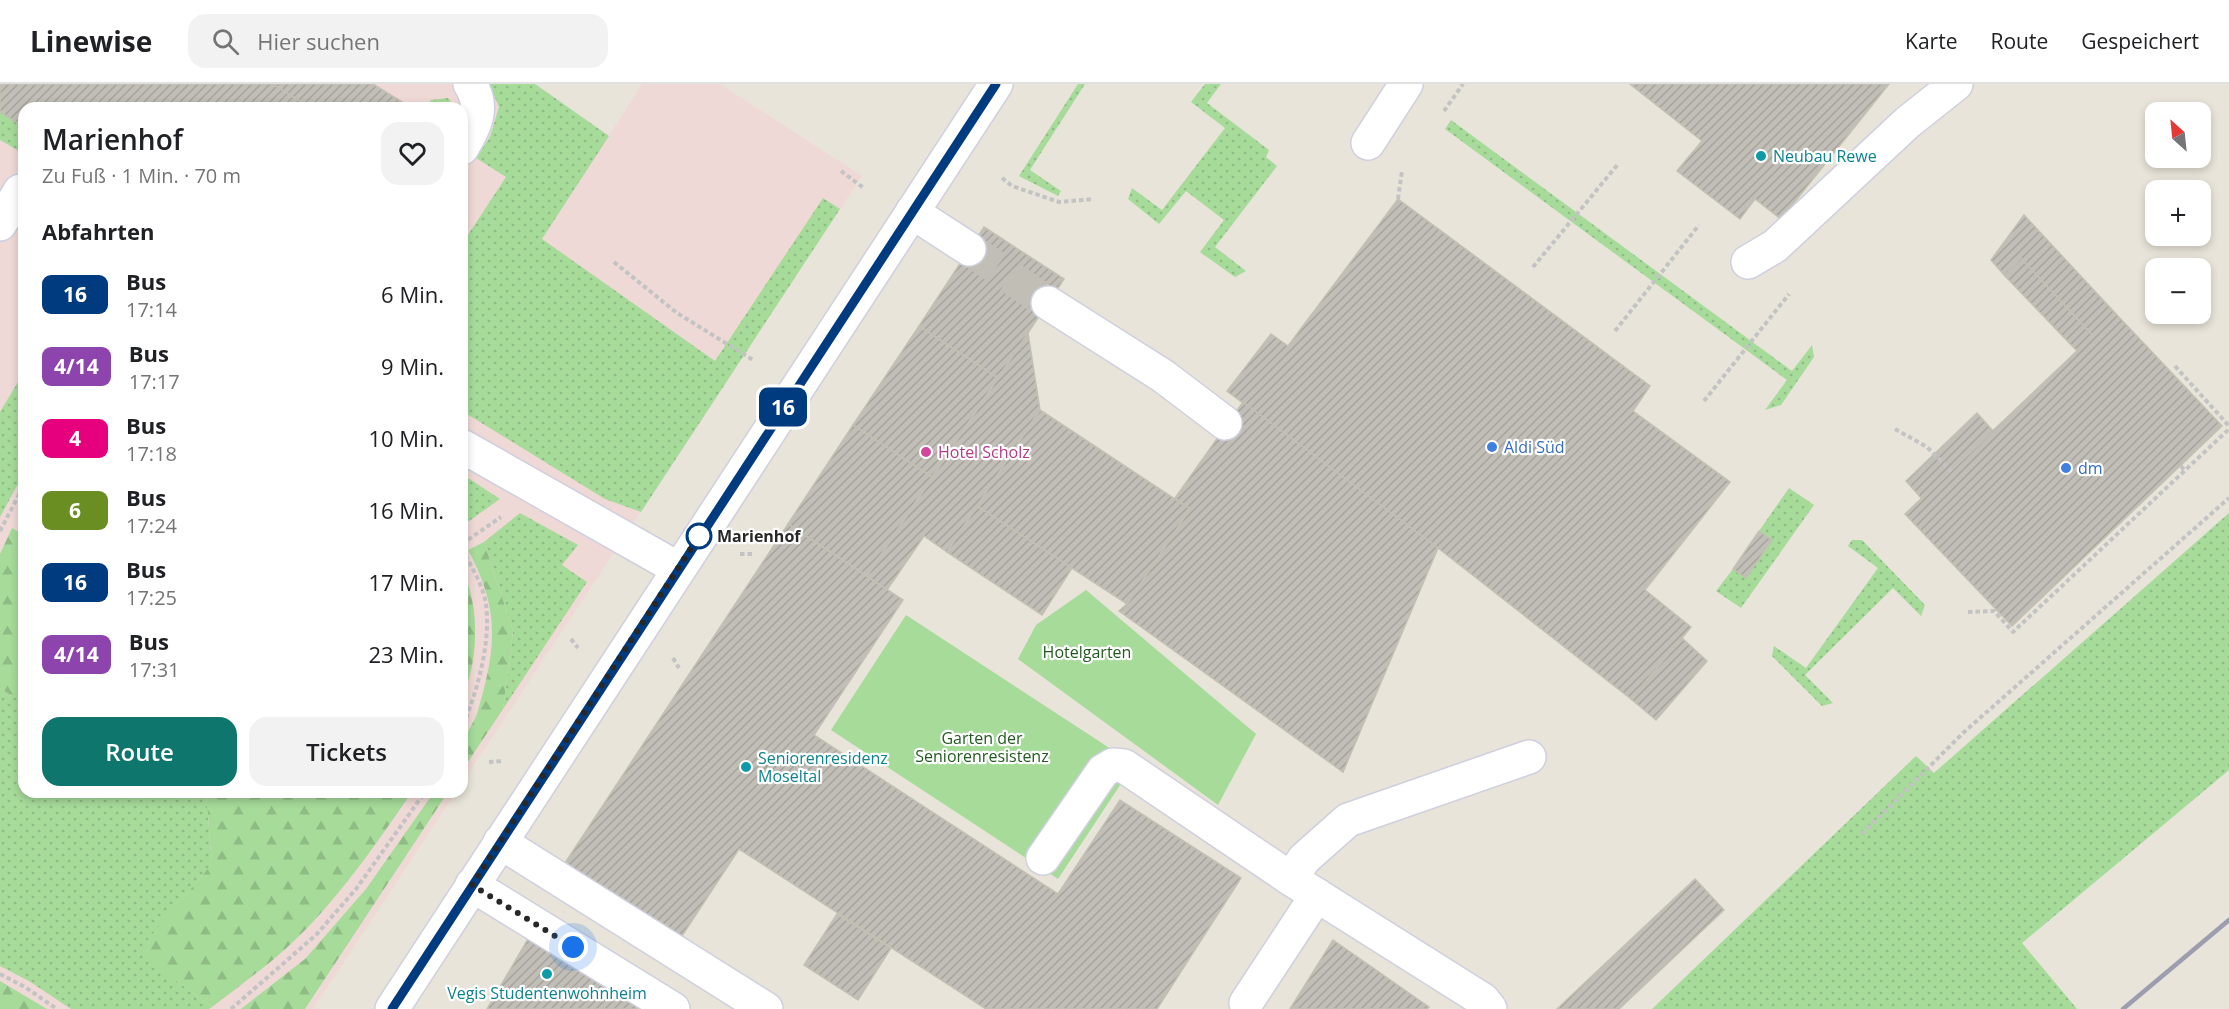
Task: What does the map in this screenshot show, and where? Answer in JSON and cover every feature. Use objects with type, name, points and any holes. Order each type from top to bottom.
[{"type":"street","points":[[468,135],[479,111],[476,92],[470,84]]},
{"type":"street","points":[[392,1009],[677,568],[996,84]]},
{"type":"street","points":[[1368,143],[1406,84]]},
{"type":"street","points":[[1748,262],[1775,246],[1908,122],[1956,84]]},
{"type":"street","points":[[0,224],[15,188]]},
{"type":"street","points":[[912,212],[969,249]]},
{"type":"street","points":[[1048,303],[1162,376],[1225,423]]},
{"type":"street","points":[[468,449],[677,568]]},
{"type":"street","points":[[1246,1003],[1304,887],[1304,859],[1348,820],[1529,757]]},
{"type":"street","points":[[1043,858],[1103,771],[1113,765],[1124,766],[1304,887],[1483,1000],[1490,1009]]},
{"type":"street","points":[[486,864],[673,1009]]},
{"type":"street","points":[[486,864],[766,1009]]},
{"type":"path","points":[[1533,267],[1618,163]]},
{"type":"path","points":[[841,171],[865,189]]},
{"type":"path","points":[[1002,178],[1012,186],[1059,202],[1094,199]]},
{"type":"path","points":[[1615,331],[1699,225]]},
{"type":"path","points":[[614,262],[677,313],[753,360]]},
{"type":"path","points":[[1704,401],[1789,294]]},
{"type":"path","points":[[1968,612],[1994,611],[2013,632],[2229,428],[2175,366]]},
{"type":"path","points":[[1894,429],[1927,447],[1951,471]]},
{"type":"path","points":[[2181,466],[2185,471]]},
{"type":"path","points":[[0,531],[18,496]]},
{"type":"path","points":[[1862,834],[1963,733],[2229,498]]},
{"type":"path","points":[[468,560],[486,603],[486,622],[480,666],[468,712]]},
{"type":"path","points":[[231,1009],[316,935],[356,889],[421,798]]},
{"type":"path","points":[[0,974],[25,987],[57,1009]]},
{"type":"shaded area","points":[[0,84],[535,84],[609,136],[642,84],[720,84],[862,176],[468,774],[468,102],[18,102],[18,798],[452,798],[313,1009],[0,1009]]},
{"type":"green space","points":[[489,84],[535,84],[609,136],[542,239],[715,361],[823,198],[840,209],[641,512],[605,499],[468,415],[468,235],[506,177],[476,158],[490,137],[499,107]]},
{"type":"green space","points":[[1078,84],[1085,84],[1030,170],[1061,191],[1058,196],[1019,176]]},
{"type":"green space","points":[[1205,84],[1221,84],[1207,103],[1269,150],[1266,157],[1277,166],[1215,247],[1246,271],[1235,277],[1200,252],[1224,220],[1186,191],[1159,224],[1128,199],[1132,188],[1162,210],[1225,128],[1191,102]]},
{"type":"green space","points":[[448,98],[451,102],[430,102]]},
{"type":"green space","points":[[0,112],[18,123],[18,150],[0,140]]},
{"type":"green space","points":[[1451,120],[1792,371],[1812,345],[1814,357],[1781,405],[1765,410],[1787,380],[1445,129]]},
{"type":"green space","points":[[18,382],[18,484],[0,517],[0,412]]},
{"type":"green space","points":[[468,478],[500,499],[468,522]]},
{"type":"green space","points":[[1789,488],[1814,505],[1741,608],[1716,591],[1733,569],[1746,578],[1772,540],[1759,531]]},
{"type":"green space","points":[[520,513],[578,545],[562,565],[587,582],[503,709],[513,631],[484,542]]},
{"type":"green space","points":[[2229,513],[2229,770],[2022,943],[2077,1009],[1652,1009],[1916,756],[1934,773]]},
{"type":"green space","points":[[12,528],[18,532],[18,699],[0,689],[0,554]]},
{"type":"green space","points":[[1852,540],[1862,540],[1925,605],[1921,616],[1893,588],[1805,675],[1833,703],[1822,706],[1772,656],[1774,646],[1806,668],[1878,568],[1848,546]]},
{"type":"green space","points":[[484,542],[513,631],[503,709],[468,762],[468,732],[477,714],[488,670],[492,630],[486,592],[468,550]]},
{"type":"green space","points":[[468,583],[475,633],[468,683]]},
{"type":"green space","name":"Hotelgarten","points":[[1086,590],[1256,734],[1218,805],[1018,659],[1036,625]]},
{"type":"green space","name":"Garten der Seniorenresistenz","points":[[906,615],[1134,764],[1058,879],[831,730]]},
{"type":"green space","points":[[0,689],[18,699],[18,798],[206,798],[212,864],[138,952],[212,1007],[209,1009],[71,1009],[29,981],[0,966]]},
{"type":"green space","points":[[206,798],[408,798],[349,880],[313,921],[274,959],[212,1007],[137,952],[212,864]]},
{"type":"green space","points":[[430,798],[444,798],[305,1009],[241,1009],[305,959],[366,889]]},
{"type":"green space","points":[[0,981],[47,1009],[0,1009]]},
{"type":"building","points":[[0,84],[273,84],[302,102],[18,102],[18,123],[0,112]]},
{"type":"building","points":[[273,84],[373,84],[402,102],[302,102]]},
{"type":"building","name":"Neubau Rewe","points":[[1630,84],[1889,84],[1781,219],[1755,199],[1740,219],[1677,171],[1702,141]]},
{"type":"building","name":"Aldi Süd","points":[[1398,199],[1650,386],[1633,411],[1730,482],[1645,590],[1691,627],[1631,699],[1438,548],[1227,391],[1271,334],[1288,346]]},
{"type":"building","points":[[2024,215],[2116,314],[2093,336],[2021,258],[2005,276],[1991,260]]},
{"type":"building","points":[[984,227],[1064,279],[998,378],[919,326]]},
{"type":"building","points":[[2021,258],[2093,336],[2077,351],[2005,276]]},
{"type":"building","name":"dm","points":[[2116,314],[2222,426],[2012,626],[1905,514]]},
{"type":"building","points":[[919,326],[998,378],[932,477],[853,425]]},
{"type":"building","points":[[1028,333],[1040,410],[947,552],[924,536],[887,590],[867,576]]},
{"type":"building","points":[[1243,402],[1438,548],[1343,772],[1119,611],[1127,604],[1190,509],[1175,498]]},
{"type":"building","points":[[1040,410],[1190,509],[1127,604],[977,506]]},
{"type":"building","points":[[1977,413],[1993,431],[1922,499],[1906,481]]},
{"type":"building","points":[[853,425],[932,477],[867,576],[788,524]]},
{"type":"building","points":[[977,506],[1072,568],[1042,615],[947,552]]},
{"type":"building","name":"Seniorenresidenz Moseltal","points":[[788,524],[903,600],[814,735],[1058,894],[1120,800],[1241,878],[1157,1009],[986,1009],[739,849],[680,939],[565,863]]},
{"type":"building","points":[[1759,531],[1772,540],[1746,578],[1733,569]]},
{"type":"building","points":[[1682,638],[1707,661],[1656,720],[1631,699]]},
{"type":"building","points":[[1695,879],[1724,910],[1619,1009],[1557,1009]]},
{"type":"building","points":[[837,914],[891,948],[858,1000],[804,965]]},
{"type":"building","name":"Vegis Studentenwohnheim","points":[[528,939],[644,1009],[487,1009]]},
{"type":"building","points":[[1333,940],[1429,1007],[1427,1009],[1290,1009]]},
{"type":"tunnel","points":[[969,249],[1048,303]]},
{"type":"railway","points":[[2123,1009],[2229,920]]},
{"type":"bus line","name":"16","points":[[392,1009],[677,568],[996,84]]},
{"type":"place","name":"Neubau Rewe","points":[[1761,156]]},
{"type":"place","name":"Aldi Süd","points":[[1492,447]]},
{"type":"place","name":"Hotel Scholz","points":[[926,452]]},
{"type":"place","name":"dm","points":[[2066,468]]},
{"type":"place","name":"Marienhof","points":[[699,536]]},
{"type":"place","name":"Seniorenresidenz Moseltal","points":[[746,767]]},
{"type":"place","name":"Vegis Studentenwohnheim","points":[[547,974]]},
{"type":"route","points":[[573,947],[472,885],[699,536]]}]
